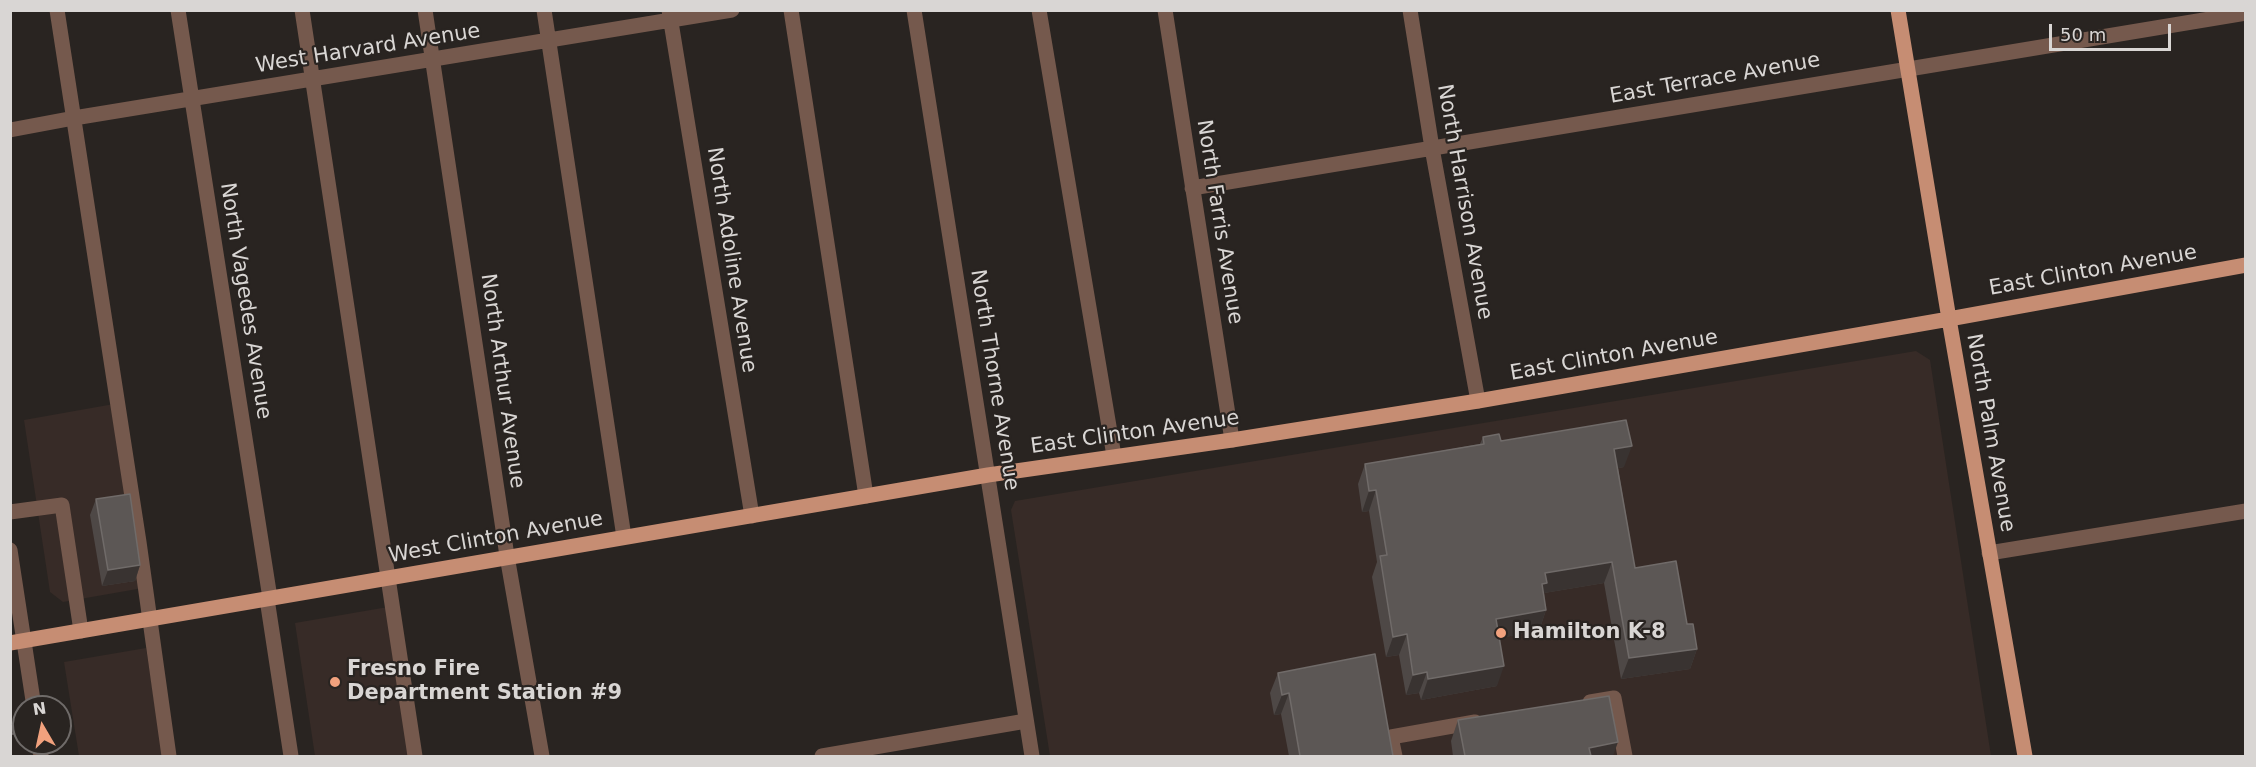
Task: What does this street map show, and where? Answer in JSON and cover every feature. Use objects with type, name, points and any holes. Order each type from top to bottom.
[{"type":"main road","name":"North Palm Avenue","points":[[1898,10],[2025,756]]},
{"type":"main road","name":"East Clinton Avenue","points":[[988,475],[1232,440],[1478,401],[2246,265]]},
{"type":"main road","name":"West Clinton Avenue","points":[[17,642],[988,475]]},
{"type":"street","points":[[57,10],[139,542],[169,756]]},
{"type":"street","name":"North Vagedes Avenue","points":[[178,10],[291,756]]},
{"type":"street","points":[[302,10],[416,756]]},
{"type":"street","name":"North Arthur Avenue","points":[[425,10],[507,556],[542,756]]},
{"type":"street","points":[[544,10],[624,537]]},
{"type":"street","name":"West Harvard Avenue","points":[[10,130],[548,41],[670,16],[732,10]]},
{"type":"street","points":[[791,10],[866,496]]},
{"type":"street","name":"North Thorne Avenue","points":[[914,10],[1032,756]]},
{"type":"street","points":[[1039,10],[1114,456]]},
{"type":"street","name":"North Farris Avenue","points":[[1165,10],[1232,440]]},
{"type":"street","name":"North Harrison Avenue","points":[[1410,10],[1432,148],[1478,401]]},
{"type":"street","name":"East Terrace Avenue","points":[[1192,188],[2246,13]]},
{"type":"street","name":"North Adoline Avenue","points":[[670,16],[753,516]]},
{"type":"street","points":[[10,512],[62,505],[81,631]]},
{"type":"street","points":[[1989,553],[2246,512]]},
{"type":"street","points":[[10,550],[17,642],[31,695]]},
{"type":"street","points":[[1579,704],[1614,698],[1625,756]]},
{"type":"street","points":[[1395,756],[1391,736],[1485,720]]},
{"type":"street","points":[[822,756],[1026,722]]},
{"type":"shaded area","name":"Hamilton K-8","points":[[1916,351],[1930,360],[1991,756],[1050,756],[1011,510],[1015,501]]},
{"type":"shaded area","points":[[114,404],[143,588],[63,602],[50,592],[24,420]]},
{"type":"shaded area","points":[[388,607],[411,756],[315,756],[295,623]]},
{"type":"shaded area","points":[[146,648],[163,756],[79,756],[72,712],[72,695],[69,695],[64,662]]},
{"type":"building","points":[[1626,420],[1632,446],[1614,449],[1635,568],[1676,561],[1687,624],[1693,624],[1697,649],[1629,658],[1612,562],[1545,573],[1547,583],[1542,584],[1546,610],[1496,619],[1504,666],[1428,679],[1427,672],[1413,675],[1407,634],[1393,637],[1380,556],[1387,555],[1376,490],[1369,491],[1365,464],[1484,444],[1483,437],[1499,434],[1501,441]]},
{"type":"building","points":[[130,494],[140,565],[108,570],[96,499]]},
{"type":"building","points":[[1375,654],[1393,756],[1300,756],[1289,693],[1282,695],[1278,673]]},
{"type":"building","points":[[1609,696],[1618,742],[1589,748],[1591,756],[1465,756],[1458,720]]},
{"type":"building","points":[[10,717],[12,734],[10,734]]},
{"type":"place","name":"Hamilton K-8","points":[[1501,633]]},
{"type":"place","name":"Fresno Fire Department Station #9","points":[[335,682]]}]
